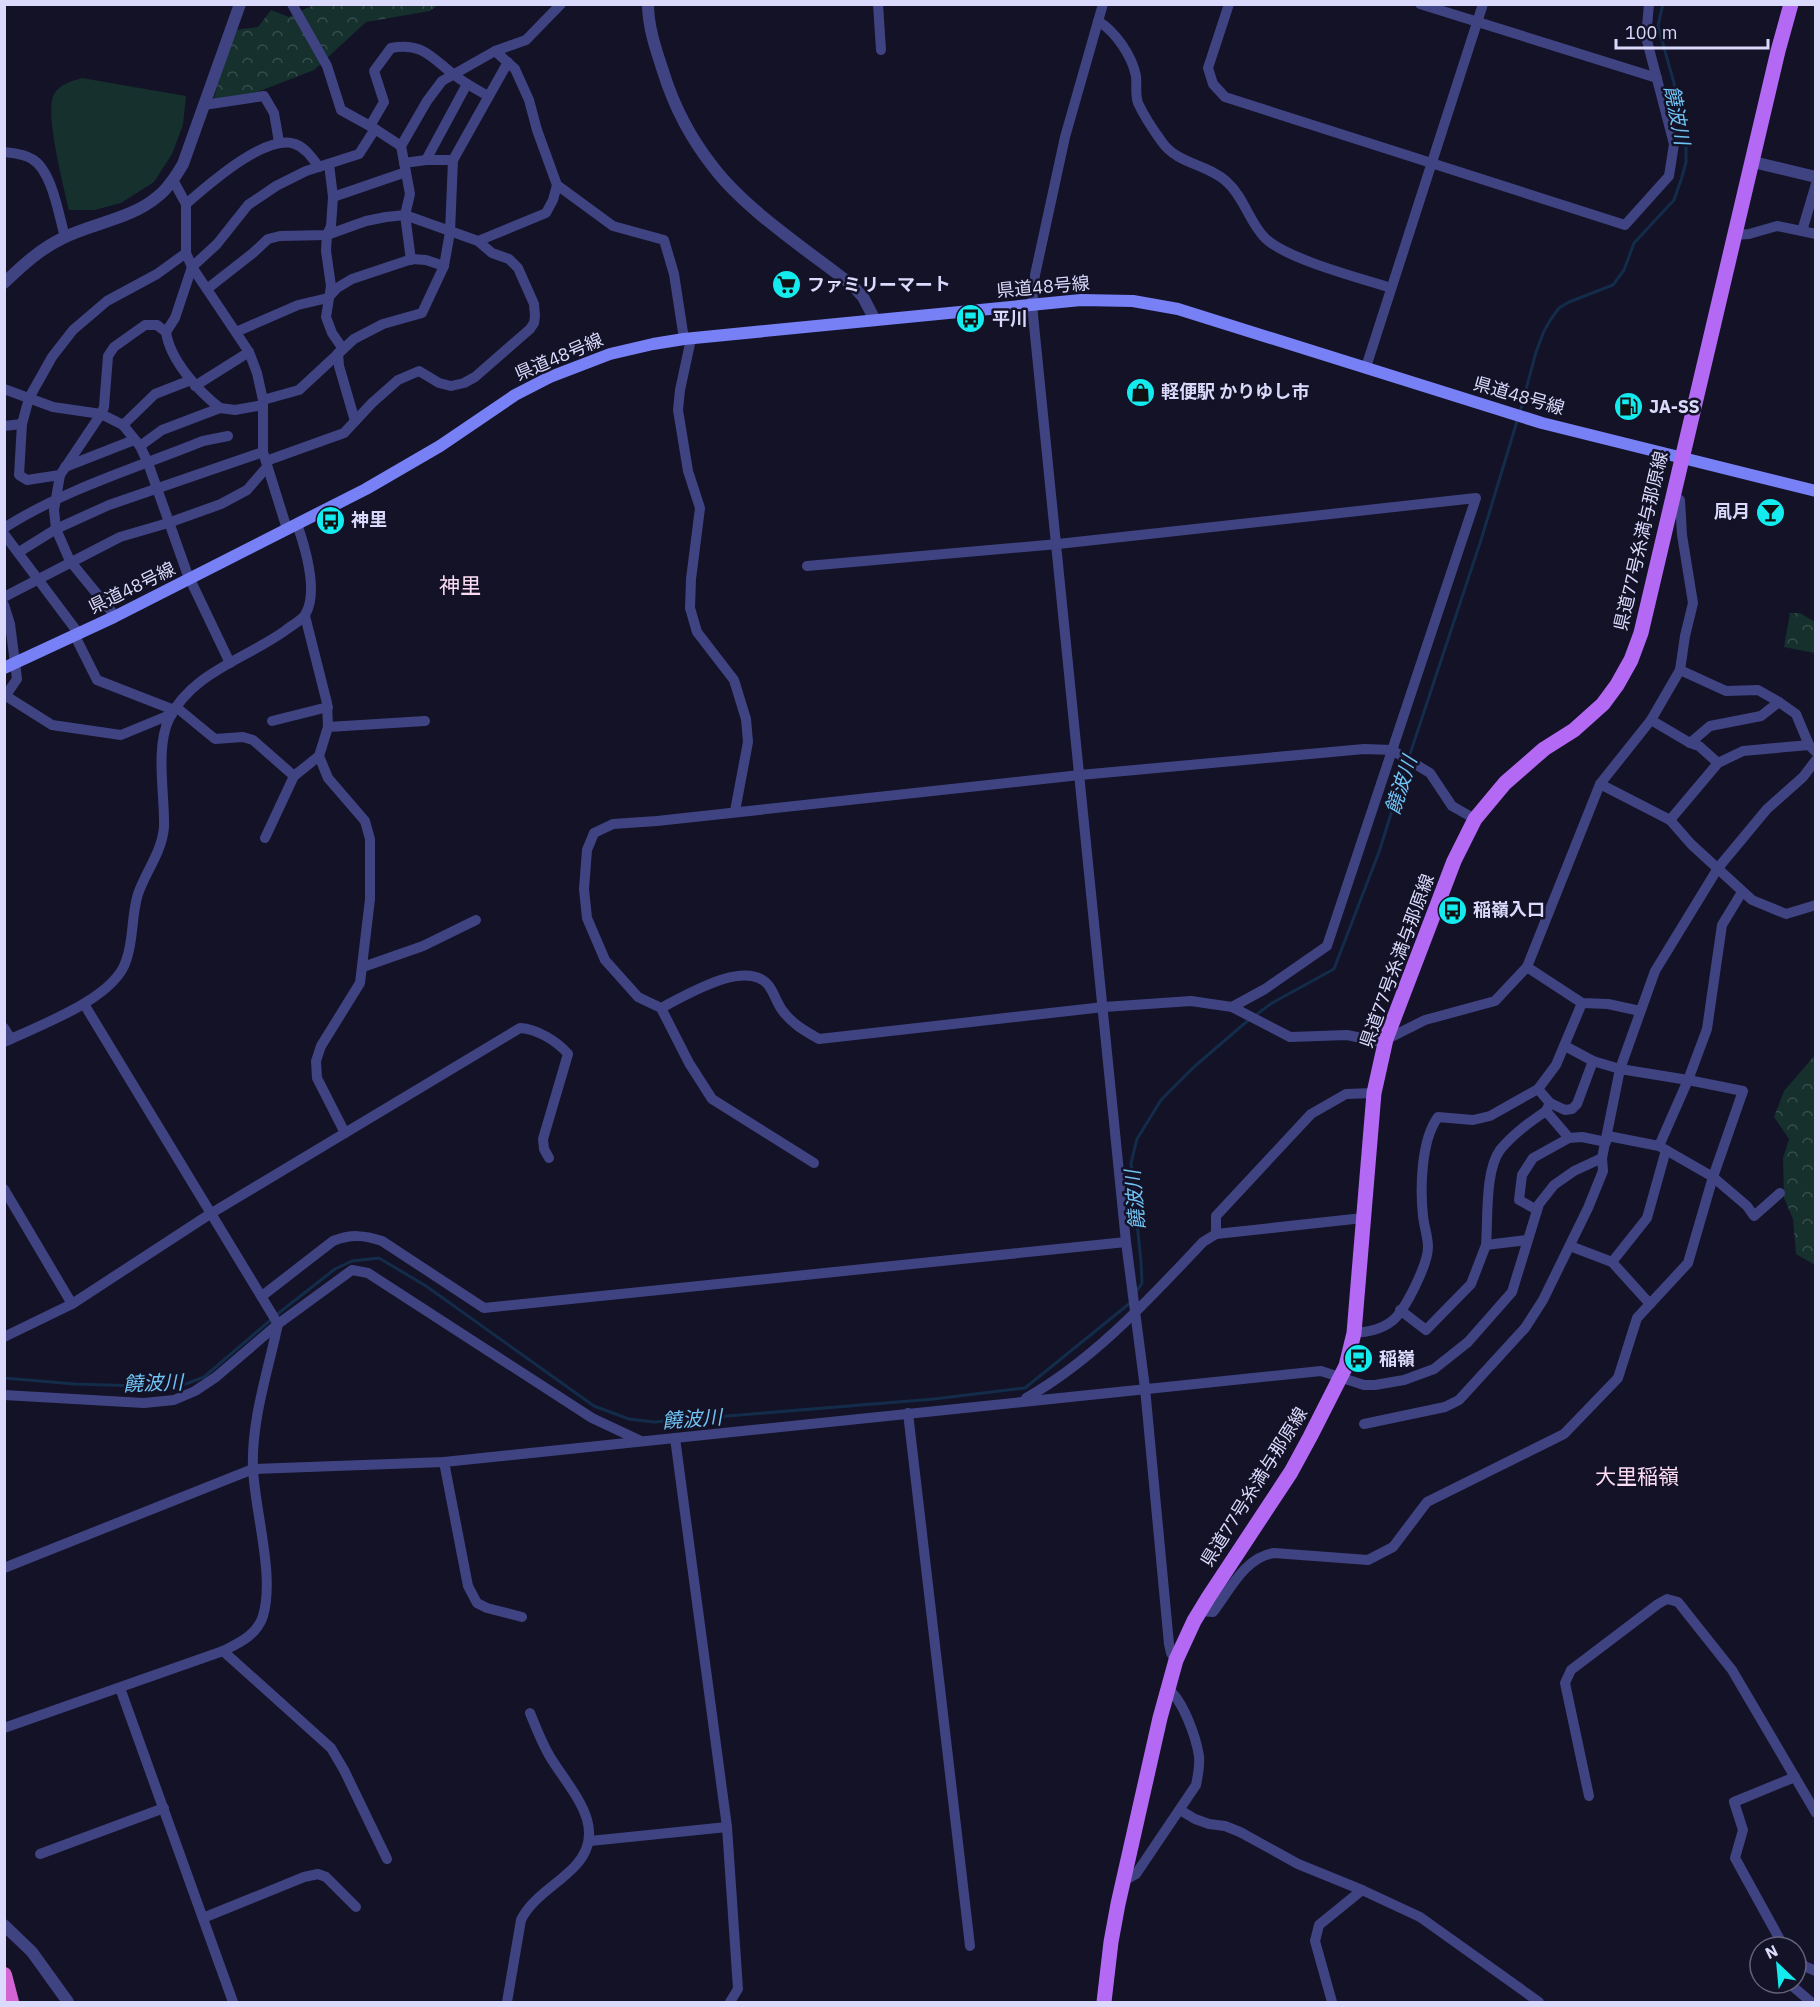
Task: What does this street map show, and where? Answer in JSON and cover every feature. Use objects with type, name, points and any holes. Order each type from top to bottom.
[{"type":"highway","points":[[4,1975],[11,2002]]},
{"type":"main road","name":"県道77号糸満与那原線","points":[[1104,2002],[1111,1942],[1123,1881],[1176,1660],[1200,1611],[1291,1472],[1346,1366],[1354,1333],[1374,1093],[1386,1039],[1454,861],[1476,819],[1505,783],[1544,749],[1587,719],[1603,704],[1617,685],[1641,633],[1681,457],[1791,4]]},
{"type":"main road","name":"県道48号線","points":[[10,666],[190,580],[380,481],[440,446],[515,395],[550,376],[610,354],[653,344],[875,320],[1099,300],[1152,303],[1205,316],[1542,423],[1815,490]]},
{"type":"street","points":[[4,283],[41,249],[65,237],[137,209],[157,197],[173,180],[183,164],[240,4]]},
{"type":"street","points":[[292,4],[327,66],[341,110],[401,146]]},
{"type":"street","points":[[411,260],[405,215],[410,194],[401,146],[427,101],[442,81],[495,51],[526,40],[561,4]]},
{"type":"street","points":[[648,4],[656,51],[670,93],[688,132],[715,170],[753,208],[853,286],[863,297],[875,320]]},
{"type":"street","points":[[878,4],[881,50]]},
{"type":"street","points":[[1103,4],[1065,137],[1035,276],[1032,305],[1058,544],[1126,1242],[1145,1389],[1168,1644],[1176,1660]]},
{"type":"street","points":[[1228,4],[1208,68],[1214,84],[1225,97],[1625,225],[1669,176],[1674,144],[1646,37],[1649,4]]},
{"type":"street","points":[[1420,4],[1657,78]]},
{"type":"street","points":[[1366,367],[1483,4]]},
{"type":"street","points":[[1098,21],[1108,27],[1128,55],[1135,74],[1138,102],[1163,145],[1179,158],[1211,170],[1228,182],[1240,198],[1252,223],[1266,239],[1285,252],[1391,288]]},
{"type":"street","points":[[220,408],[203,395],[193,383],[168,343],[166,332],[175,318],[192,267],[217,244],[248,205],[276,186],[306,171],[359,154],[384,102],[374,71],[391,48],[402,46],[428,52],[453,75],[488,96]]},
{"type":"street","points":[[495,51],[515,69],[529,100],[537,130],[557,184],[613,226],[664,240],[674,274],[687,339],[678,410],[688,471],[700,508],[691,579],[690,608],[697,632],[734,680],[746,719],[747,742],[735,811]]},
{"type":"street","points":[[186,253],[157,274],[107,302],[73,330],[52,357],[29,398],[22,424],[19,475],[27,480],[62,471],[220,408],[235,410],[299,390],[354,339],[383,324],[422,313],[444,266],[450,232],[453,160],[508,62]]},
{"type":"street","points":[[426,160],[467,84]]},
{"type":"street","points":[[204,105],[264,96],[274,113],[279,142]]},
{"type":"street","points":[[186,204],[214,179],[260,150],[279,142],[294,143],[324,165],[333,197],[326,251],[331,286],[326,317],[340,351],[339,366],[355,421]]},
{"type":"street","points":[[4,152],[33,159],[41,166],[54,194],[65,237]]},
{"type":"street","points":[[333,197],[426,160],[453,160]]},
{"type":"street","points":[[1753,162],[1815,177]]},
{"type":"street","points":[[4,1028],[8,1041],[84,1004],[108,987],[120,975],[126,963],[138,895],[161,845],[164,828],[161,761],[167,723],[184,695],[202,679],[272,640],[305,616],[309,606],[308,564],[265,460],[263,403],[257,373],[249,352],[192,267],[186,253],[186,204],[173,180]]},
{"type":"street","points":[[478,241],[546,213],[553,200],[557,184]]},
{"type":"street","points":[[1802,231],[1815,184]]},
{"type":"street","points":[[19,552],[56,529],[109,505],[157,489],[265,460],[344,433],[398,381],[419,372],[445,385],[464,383],[530,329],[535,316],[534,304],[518,268],[509,260],[492,253],[478,241],[405,215],[366,221],[327,235],[280,236],[268,239],[207,289]]},
{"type":"street","points":[[1734,235],[1749,234],[1778,226],[1815,234]]},
{"type":"street","points":[[236,332],[298,305],[328,298],[337,288],[352,279],[411,260],[426,260],[444,266]]},
{"type":"street","points":[[114,617],[70,561],[56,529],[54,510],[56,499],[62,471],[104,407],[108,356],[114,347],[145,325],[157,326],[166,332]]},
{"type":"street","points":[[123,425],[155,394],[193,383],[249,352]]},
{"type":"street","points":[[4,389],[53,407],[101,414],[123,425],[137,443],[148,463],[190,580],[230,663]]},
{"type":"street","points":[[4,426],[22,424]]},
{"type":"street","points":[[4,528],[56,499],[203,441],[228,436]]},
{"type":"street","points":[[4,597],[120,537],[168,523],[230,500],[247,490],[265,460]]},
{"type":"street","points":[[661,1008],[726,977],[749,975],[761,979],[768,985],[783,1011],[797,1027],[819,1039],[1104,1007],[1191,1001],[1232,1007],[1290,1037],[1347,1035],[1382,1042],[1425,1020],[1495,1001],[1527,968],[1600,784],[1651,720],[1680,670],[1693,603],[1682,535],[1680,500],[1672,496]]},
{"type":"street","points":[[807,566],[1058,544],[1476,498],[1327,946],[1265,989],[1232,1007]]},
{"type":"street","points":[[4,534],[77,635],[97,680],[174,710],[215,740],[243,737],[253,740],[294,776]]},
{"type":"street","points":[[4,604],[10,624],[10,666],[17,679],[5,697],[52,725],[121,735],[174,710]]},
{"type":"street","points":[[265,838],[294,776],[319,756],[328,727],[328,707],[305,616]]},
{"type":"street","points":[[1670,820],[1718,764],[1743,751],[1812,749],[1796,714],[1779,702],[1758,690],[1726,691],[1680,670]]},
{"type":"street","points":[[1690,743],[1710,726],[1761,716],[1779,702]]},
{"type":"street","points":[[272,721],[328,707]]},
{"type":"street","points":[[1651,720],[1699,746],[1718,764]]},
{"type":"street","points":[[328,727],[426,721]]},
{"type":"street","points":[[814,1163],[712,1099],[689,1063],[661,1008],[638,997],[605,960],[587,918],[584,889],[587,850],[594,833],[613,824],[1080,775],[1364,749],[1392,750],[1430,773],[1452,806],[1476,819]]},
{"type":"street","points":[[319,756],[328,778],[365,821],[370,839],[370,899],[360,983],[321,1046],[316,1061],[316,1078],[345,1133]]},
{"type":"street","points":[[1364,1424],[1445,1407],[1459,1400],[1524,1328],[1543,1300],[1588,1208],[1603,1171],[1602,1158],[1620,1069],[1654,971],[1718,868],[1767,809],[1803,777],[1815,760]]},
{"type":"street","points":[[1600,784],[1670,820],[1691,844],[1752,900],[1786,914],[1815,905]]},
{"type":"street","points":[[1612,1262],[1647,1218],[1662,1148],[1707,1029],[1722,925],[1742,892]]},
{"type":"street","points":[[363,967],[423,946],[477,920]]},
{"type":"street","points":[[1527,968],[1582,1003],[1608,1004],[1640,1011]]},
{"type":"street","points":[[1354,1333],[1367,1332],[1385,1326],[1395,1319],[1425,1268],[1428,1248],[1423,1214],[1422,1176],[1427,1143],[1434,1122],[1438,1117],[1473,1120],[1490,1116],[1538,1089],[1556,1065],[1582,1003]]},
{"type":"street","points":[[4,1728],[223,1651],[247,1638],[256,1629],[263,1616],[267,1580],[253,1469],[255,1428],[278,1324],[84,1004]]},
{"type":"street","points":[[4,1337],[72,1304],[210,1214],[520,1028],[528,1029],[559,1044],[568,1054],[543,1140],[544,1149],[549,1158]]},
{"type":"street","points":[[1200,1611],[1213,1612],[1246,1568],[1266,1554],[1368,1560],[1394,1547],[1426,1502],[1564,1434],[1618,1378],[1637,1318],[1688,1263],[1713,1177],[1743,1091],[1620,1069],[1593,1061],[1564,1046]]},
{"type":"street","points":[[1401,1310],[1426,1330],[1471,1284],[1486,1245],[1491,1169],[1499,1151],[1548,1107],[1572,1109],[1577,1104],[1593,1061]]},
{"type":"street","points":[[1538,1089],[1569,1138]]},
{"type":"street","points":[[1216,1234],[1216,1216],[1311,1114],[1346,1094],[1374,1093]]},
{"type":"street","points":[[1537,1210],[1519,1200],[1522,1175],[1533,1158],[1569,1138],[1582,1137],[1662,1148],[1713,1177],[1747,1206],[1754,1216],[1780,1193]]},
{"type":"street","points":[[4,1568],[253,1469],[444,1462],[1321,1371],[1364,1384],[1375,1385],[1404,1380],[1434,1369],[1468,1342],[1512,1292],[1537,1210],[1554,1185],[1574,1171],[1602,1158]]},
{"type":"street","points":[[4,1189],[72,1304]]},
{"type":"street","points":[[1021,1401],[1051,1384],[1135,1314],[1203,1242],[1216,1234],[1363,1218]]},
{"type":"street","points":[[262,1296],[333,1241],[346,1236],[365,1235],[382,1241],[484,1308],[1126,1242]]},
{"type":"street","points":[[1486,1245],[1527,1240]]},
{"type":"street","points":[[1570,1246],[1612,1262],[1650,1304]]},
{"type":"street","points":[[4,1395],[144,1403],[174,1400],[195,1392],[278,1324],[352,1270],[361,1270],[592,1418],[641,1442]]},
{"type":"street","points":[[908,1413],[970,1946]]},
{"type":"street","points":[[675,1438],[726,1827],[738,1989],[730,2002]]},
{"type":"street","points":[[444,1462],[468,1586],[477,1603],[487,1608],[522,1617]]},
{"type":"street","points":[[1589,1796],[1565,1683],[1571,1670],[1667,1599],[1678,1602],[1732,1670],[1815,1813]]},
{"type":"street","points":[[223,1651],[331,1749],[344,1770],[387,1859]]},
{"type":"street","points":[[120,1688],[233,2002]]},
{"type":"street","points":[[1123,1881],[1136,1875],[1196,1785],[1199,1757],[1177,1696],[1168,1689]]},
{"type":"street","points":[[507,2002],[521,1920],[526,1909],[578,1864],[590,1841],[588,1824],[581,1803],[553,1762],[530,1713]]},
{"type":"street","points":[[1777,1935],[1735,1858],[1743,1830],[1734,1802],[1795,1777]]},
{"type":"street","points":[[40,1854],[164,1808]]},
{"type":"street","points":[[1180,1810],[1194,1819],[1240,1832],[1298,1864],[1420,1917],[1539,2002]]},
{"type":"street","points":[[590,1841],[726,1827]]},
{"type":"street","points":[[203,1918],[304,1877],[318,1874],[333,1883],[356,1907]]},
{"type":"street","points":[[1332,2002],[1315,1941],[1319,1925],[1362,1890]]},
{"type":"street","points":[[4,1925],[32,1952],[68,2002]]},
{"type":"green space","points":[[313,5],[438,5],[430,11],[366,22],[314,70],[242,98],[213,101],[234,30],[258,27],[271,10],[289,17]]},
{"type":"green space","points":[[82,78],[186,96],[183,125],[172,154],[154,182],[121,203],[95,210],[69,210],[53,133],[52,103],[54,94],[66,83]]},
{"type":"green space","points":[[1790,613],[1800,613],[1815,622],[1815,653],[1784,647]]},
{"type":"green space","points":[[1815,1055],[1815,1265],[1796,1254],[1793,1219],[1784,1198],[1783,1158],[1789,1139],[1774,1117],[1784,1091]]},
{"type":"waterway","name":"饒波川","points":[[1520,412],[1536,352],[1551,319],[1559,308],[1569,302],[1613,285],[1624,270],[1634,243],[1674,200],[1686,162],[1686,144],[1674,83],[1658,26],[1663,4]]},
{"type":"waterway","name":"饒波川","points":[[1409,757],[1481,540],[1518,418]]},
{"type":"waterway","name":"饒波川","points":[[1136,1292],[1142,1283],[1131,1163],[1137,1139],[1161,1100],[1195,1066],[1272,1003],[1334,969],[1379,852],[1407,763]]},
{"type":"waterway","name":"饒波川","points":[[4,1378],[75,1384],[170,1387],[183,1385],[204,1377],[280,1312],[335,1269],[352,1261],[379,1258],[426,1286],[594,1406],[629,1419],[654,1422],[934,1399],[1025,1388],[1130,1303]]},
{"type":"place","name":"ファミリーマート","points":[[786,285]]},
{"type":"place","name":"平川","points":[[971,319]]},
{"type":"place","name":"軽便駅 かりゆし市","points":[[1140,392]]},
{"type":"place","name":"JA-SS","points":[[1628,407]]},
{"type":"place","name":"凮月","points":[[1771,512]]},
{"type":"place","name":"神里","points":[[330,520]]},
{"type":"place","name":"稲嶺入口","points":[[1452,910]]},
{"type":"place","name":"稲嶺","points":[[1358,1359]]},
{"type":"district","name":"神里","points":[[460,586]]},
{"type":"district","name":"大里稲嶺","points":[[1637,1477]]}]
